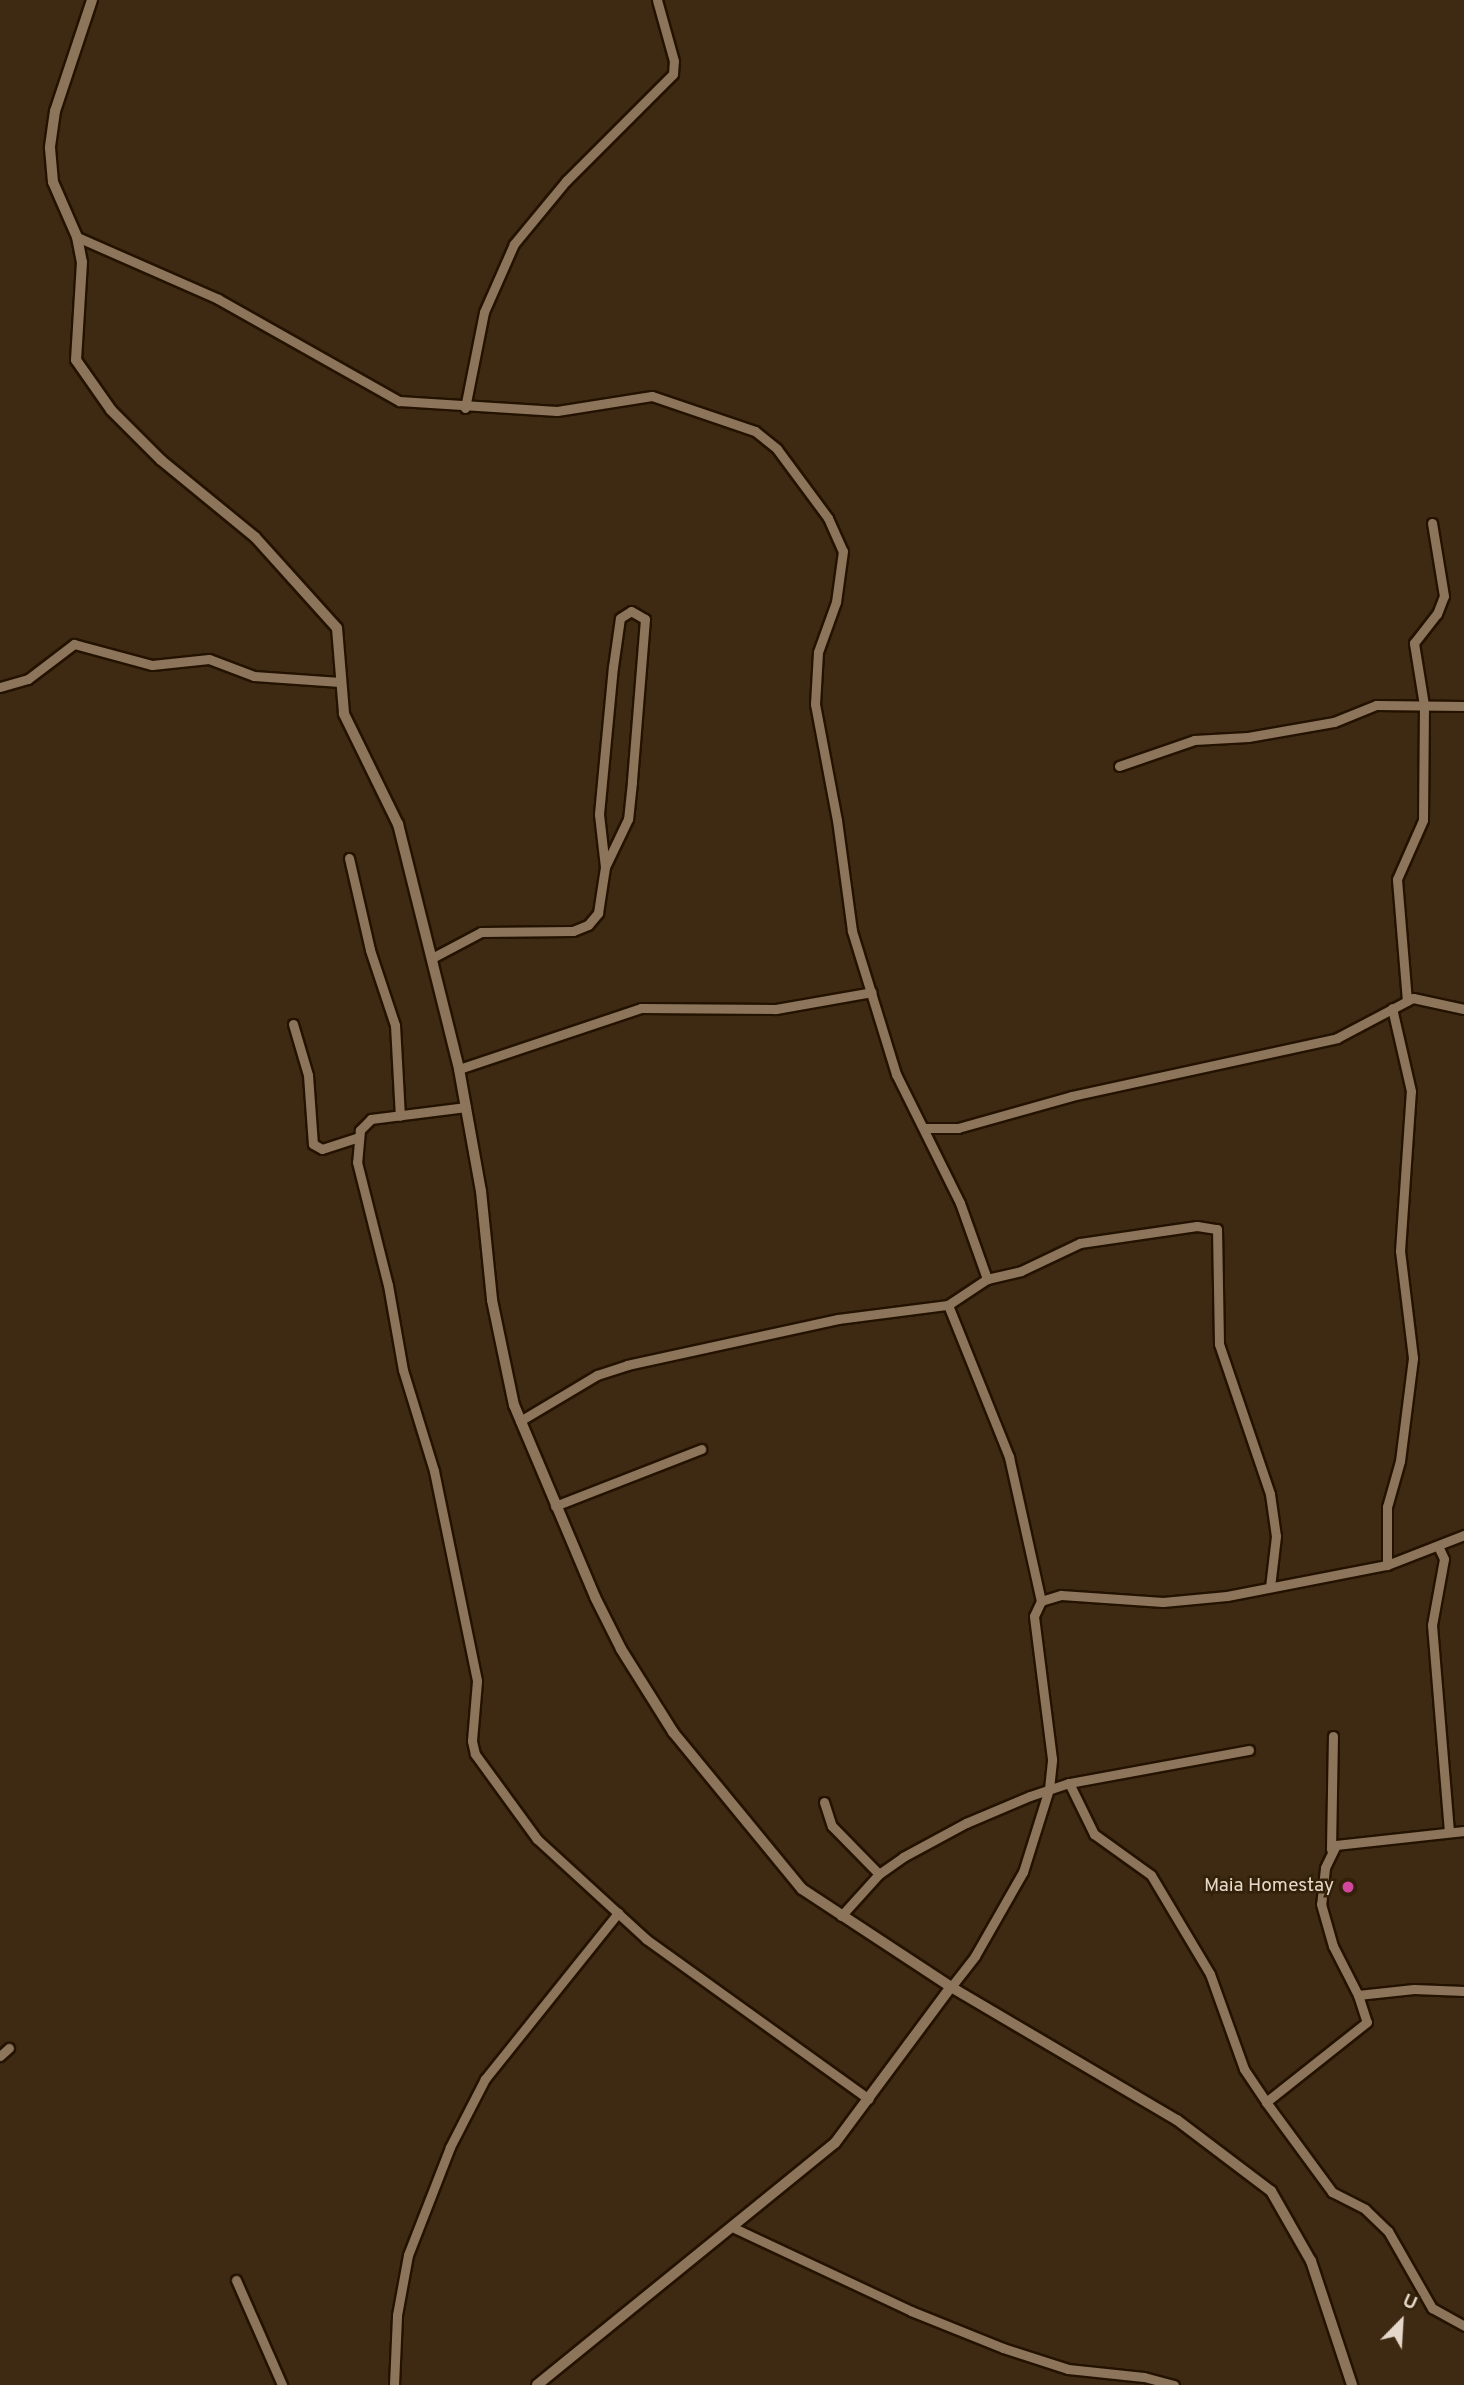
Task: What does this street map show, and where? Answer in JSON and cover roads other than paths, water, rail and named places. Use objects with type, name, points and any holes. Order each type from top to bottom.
[{"type":"street","points":[[92,0],[55,110],[50,148],[53,182],[78,237],[83,280],[75,346],[82,374],[145,444],[256,537],[328,614],[340,643],[341,682],[347,723],[398,824],[459,1069],[481,1191],[492,1300],[520,1422],[594,1597],[667,1724],[719,1784],[774,1859],[802,1889],[951,1987],[1177,2120],[1271,2191],[1311,2261],[1352,2385]]},
{"type":"street","points":[[465,408],[484,312],[514,244],[575,171],[673,74],[674,61],[657,0]]},
{"type":"street","points":[[78,237],[264,323],[399,401],[465,408],[557,411],[652,396],[755,431],[777,449],[814,498],[844,551],[836,601],[818,652],[815,704],[838,820],[847,908],[897,1074],[960,1203],[987,1279]]},
{"type":"street","points":[[1407,1001],[1397,879],[1423,820],[1424,705],[1414,643],[1437,614],[1444,596],[1433,523]]},
{"type":"street","points":[[432,958],[481,932],[566,932],[588,925],[601,902],[605,867],[599,814],[620,618],[631,611],[645,619],[632,782],[628,819],[605,867]]},
{"type":"street","points":[[0,687],[28,679],[74,644],[152,665],[209,659],[254,676],[341,682]]},
{"type":"street","points":[[1119,766],[1194,740],[1248,737],[1334,722],[1376,705],[1464,706]]},
{"type":"street","points":[[349,858],[370,950],[394,1025],[400,1116]]},
{"type":"street","points":[[459,1069],[641,1008],[784,1008],[872,992]]},
{"type":"street","points":[[924,1128],[958,1128],[1072,1096],[1329,1040],[1353,1032],[1407,1001],[1421,998],[1464,1009]]},
{"type":"street","points":[[1387,1564],[1387,1507],[1401,1461],[1413,1357],[1400,1251],[1411,1091],[1401,1031],[1392,1008]]},
{"type":"street","points":[[293,1024],[308,1075],[313,1144],[322,1149],[359,1137]]},
{"type":"street","points":[[466,1107],[371,1119],[359,1137],[357,1162],[388,1285],[402,1370],[434,1471],[477,1681],[473,1748],[525,1825],[618,1913],[676,1963],[869,2099]]},
{"type":"street","points":[[520,1422],[597,1375],[627,1364],[838,1319],[948,1305],[987,1279],[1021,1271],[1080,1243],[1197,1226],[1215,1227],[1219,1344],[1270,1494],[1276,1536],[1270,1587]]},
{"type":"street","points":[[537,2385],[835,2143],[975,1956],[1023,1872],[1049,1789],[1052,1759],[1034,1616],[1041,1601],[1009,1457],[948,1305]]},
{"type":"street","points":[[555,1506],[701,1449]]},
{"type":"street","points":[[1041,1601],[1083,1595],[1163,1602],[1270,1587],[1387,1564],[1464,1535]]},
{"type":"street","points":[[1438,1546],[1444,1559],[1432,1625],[1449,1830]]},
{"type":"street","points":[[1266,2102],[1367,2022],[1358,1995],[1334,1946],[1321,1904],[1331,1849],[1333,1736]]},
{"type":"street","points":[[841,1916],[879,1874],[944,1833],[1049,1789],[1249,1750]]},
{"type":"street","points":[[1069,1783],[1094,1834],[1144,1868],[1156,1883],[1179,1928],[1210,1974],[1244,2069],[1266,2102],[1332,2192],[1365,2209],[1388,2231],[1432,2308],[1464,2326]]},
{"type":"street","points":[[824,1802],[832,1826],[879,1874]]},
{"type":"street","points":[[1331,1849],[1348,1842],[1449,1830],[1464,1831]]},
{"type":"street","points":[[394,2385],[397,2315],[408,2255],[450,2147],[485,2079],[618,1913]]},
{"type":"street","points":[[1358,1995],[1414,1989],[1464,1991]]},
{"type":"street","points":[[0,2056],[9,2048]]},
{"type":"street","points":[[732,2227],[911,2311],[1003,2348],[1068,2369],[1144,2377],[1174,2385]]},
{"type":"street","points":[[236,2280],[282,2385]]},
{"type":"place","name":"Maia Homestay","points":[[1348,1887]]}]
